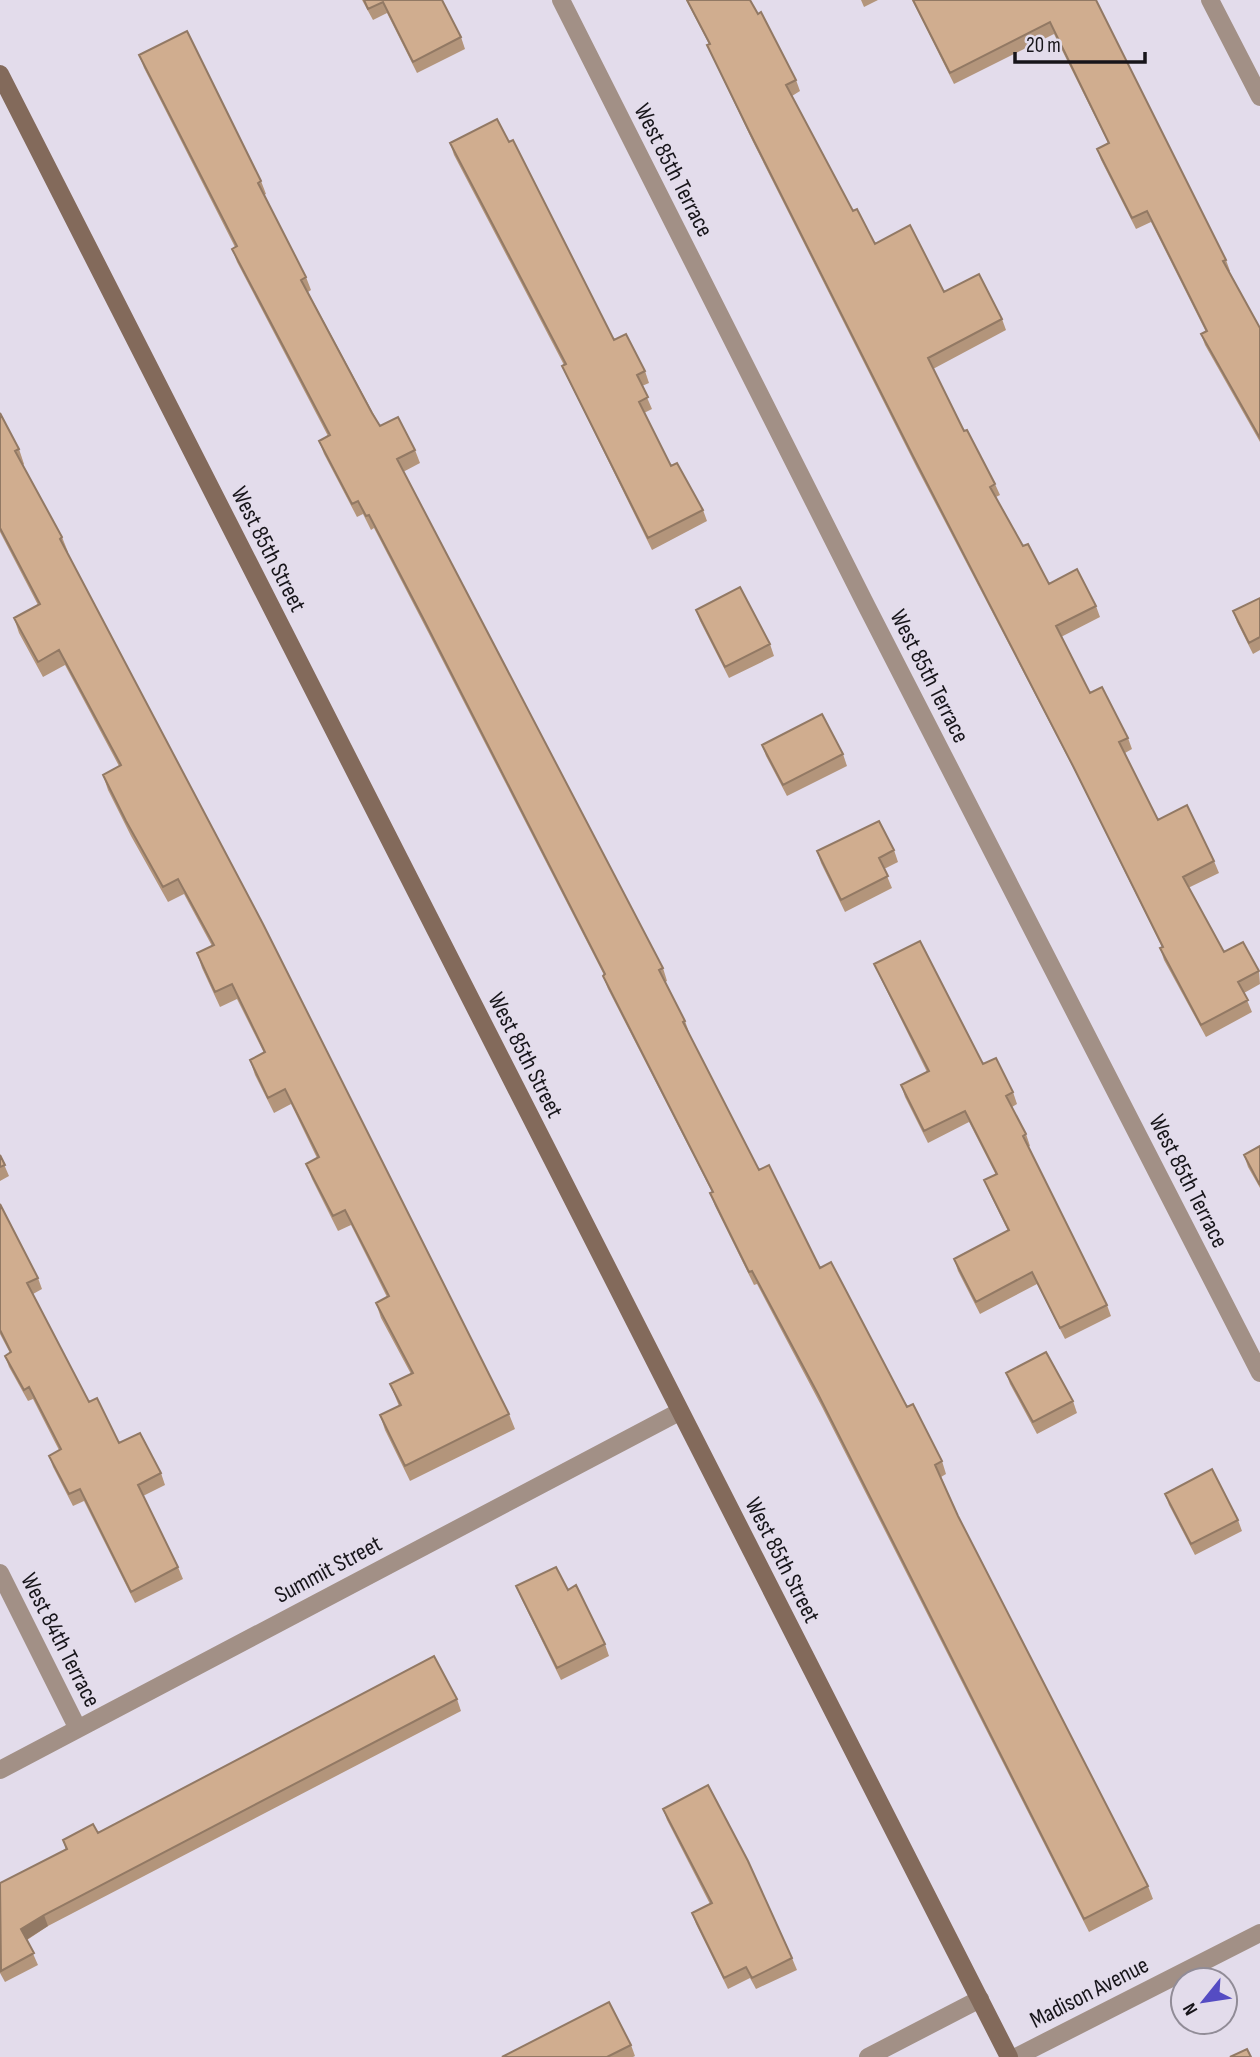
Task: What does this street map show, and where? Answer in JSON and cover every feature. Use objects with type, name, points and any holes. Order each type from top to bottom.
[{"type":"main road","name":"West 85th Street","points":[[0,74],[1009,2057]]},
{"type":"street","name":"West 85th Terrace","points":[[561,0],[1253,1342],[1260,1373]]},
{"type":"street","points":[[1210,0],[1260,97]]},
{"type":"street","name":"Summit Street","points":[[0,1770],[679,1412]]},
{"type":"street","name":"West 84th Terrace","points":[[0,1573],[78,1729]]},
{"type":"street","name":"Madison Avenue","points":[[1016,2057],[1260,1933]]},
{"type":"street","points":[[868,2057],[979,1999]]},
{"type":"building","points":[[364,0],[442,0],[461,37],[413,62],[383,2],[368,9]]},
{"type":"building","points":[[687,0],[750,0],[758,14],[761,12],[796,80],[786,85],[853,211],[857,209],[875,244],[910,225],[944,292],[979,274],[1002,319],[928,358],[964,431],[967,430],[995,484],[990,487],[1023,546],[1028,544],[1049,584],[1077,569],[1096,606],[1056,626],[1090,693],[1102,687],[1128,738],[1119,742],[1158,820],[1187,805],[1214,861],[1183,877],[1224,952],[1243,942],[1259,971],[1238,982],[1248,1000],[1201,1025],[1160,948],[1163,947],[1073,766],[749,131]]},
{"type":"building","points":[[913,0],[1096,0],[1226,260],[1223,261],[1260,328],[1260,438],[1201,334],[1207,331],[1147,211],[1132,218],[1097,149],[1109,143],[1050,22],[950,73]]},
{"type":"building","points":[[187,31],[261,181],[258,183],[306,277],[301,280],[372,413],[380,426],[398,417],[415,450],[397,459],[663,968],[659,970],[685,1021],[683,1022],[759,1170],[769,1165],[820,1268],[831,1262],[907,1407],[913,1404],[942,1461],[935,1465],[958,1516],[1148,1886],[1084,1919],[818,1394],[752,1271],[749,1272],[710,1193],[713,1192],[603,976],[605,974],[423,618],[369,515],[366,516],[358,501],[352,504],[319,441],[330,435],[232,249],[237,246],[139,55]]},
{"type":"building","points":[[497,119],[509,142],[513,140],[614,340],[626,334],[645,371],[637,375],[648,397],[639,402],[671,466],[677,463],[703,510],[648,538],[562,366],[566,364],[450,143]]},
{"type":"building","points":[[0,413],[19,449],[15,451],[263,924],[509,1414],[405,1466],[380,1415],[401,1405],[390,1384],[413,1373],[376,1303],[389,1296],[345,1210],[333,1216],[306,1164],[319,1157],[285,1089],[268,1098],[250,1060],[265,1052],[232,984],[215,992],[197,953],[214,945],[178,879],[163,887],[126,821],[103,775],[121,765],[59,650],[38,662],[14,618],[40,604],[0,528]]},
{"type":"building","points":[[740,587],[770,644],[725,667],[696,610]]},
{"type":"building","points":[[1260,598],[1260,637],[1249,643],[1233,611]]},
{"type":"building","points":[[822,714],[843,754],[783,785],[762,745]]},
{"type":"building","points":[[879,821],[894,850],[879,858],[888,876],[841,900],[817,851]]},
{"type":"building","points":[[920,941],[983,1064],[996,1058],[1013,1092],[1006,1096],[1026,1134],[1023,1136],[1107,1305],[1060,1328],[1032,1272],[976,1302],[954,1259],[1009,1230],[984,1180],[997,1174],[965,1111],[924,1131],[901,1085],[929,1071],[874,964]]},
{"type":"building","points":[[1260,1146],[1260,1185],[1244,1155]]},
{"type":"building","points":[[0,1204],[38,1278],[27,1283],[89,1402],[97,1398],[119,1443],[140,1433],[161,1473],[138,1485],[178,1567],[131,1592],[80,1489],[69,1494],[49,1456],[61,1449],[29,1387],[24,1390],[5,1356],[11,1352],[0,1330]]},
{"type":"building","points":[[1046,1352],[1073,1401],[1033,1422],[1006,1373]]},
{"type":"building","points":[[1212,1469],[1238,1520],[1191,1544],[1165,1494]]},
{"type":"building","points":[[556,1567],[568,1590],[576,1585],[605,1644],[557,1668],[516,1586]]},
{"type":"building","points":[[434,1656],[457,1699],[44,1915],[21,1929],[34,1953],[1,1971],[0,1883],[67,1849],[63,1840],[93,1824],[98,1833]]},
{"type":"building","points":[[708,1785],[748,1861],[792,1958],[752,1978],[746,1967],[724,1978],[692,1913],[712,1903],[663,1809]]},
{"type":"building","points":[[609,2002],[631,2045],[607,2057],[502,2057]]},
{"type":"building","points":[[1247,2049],[1251,2057],[1230,2057]]}]
